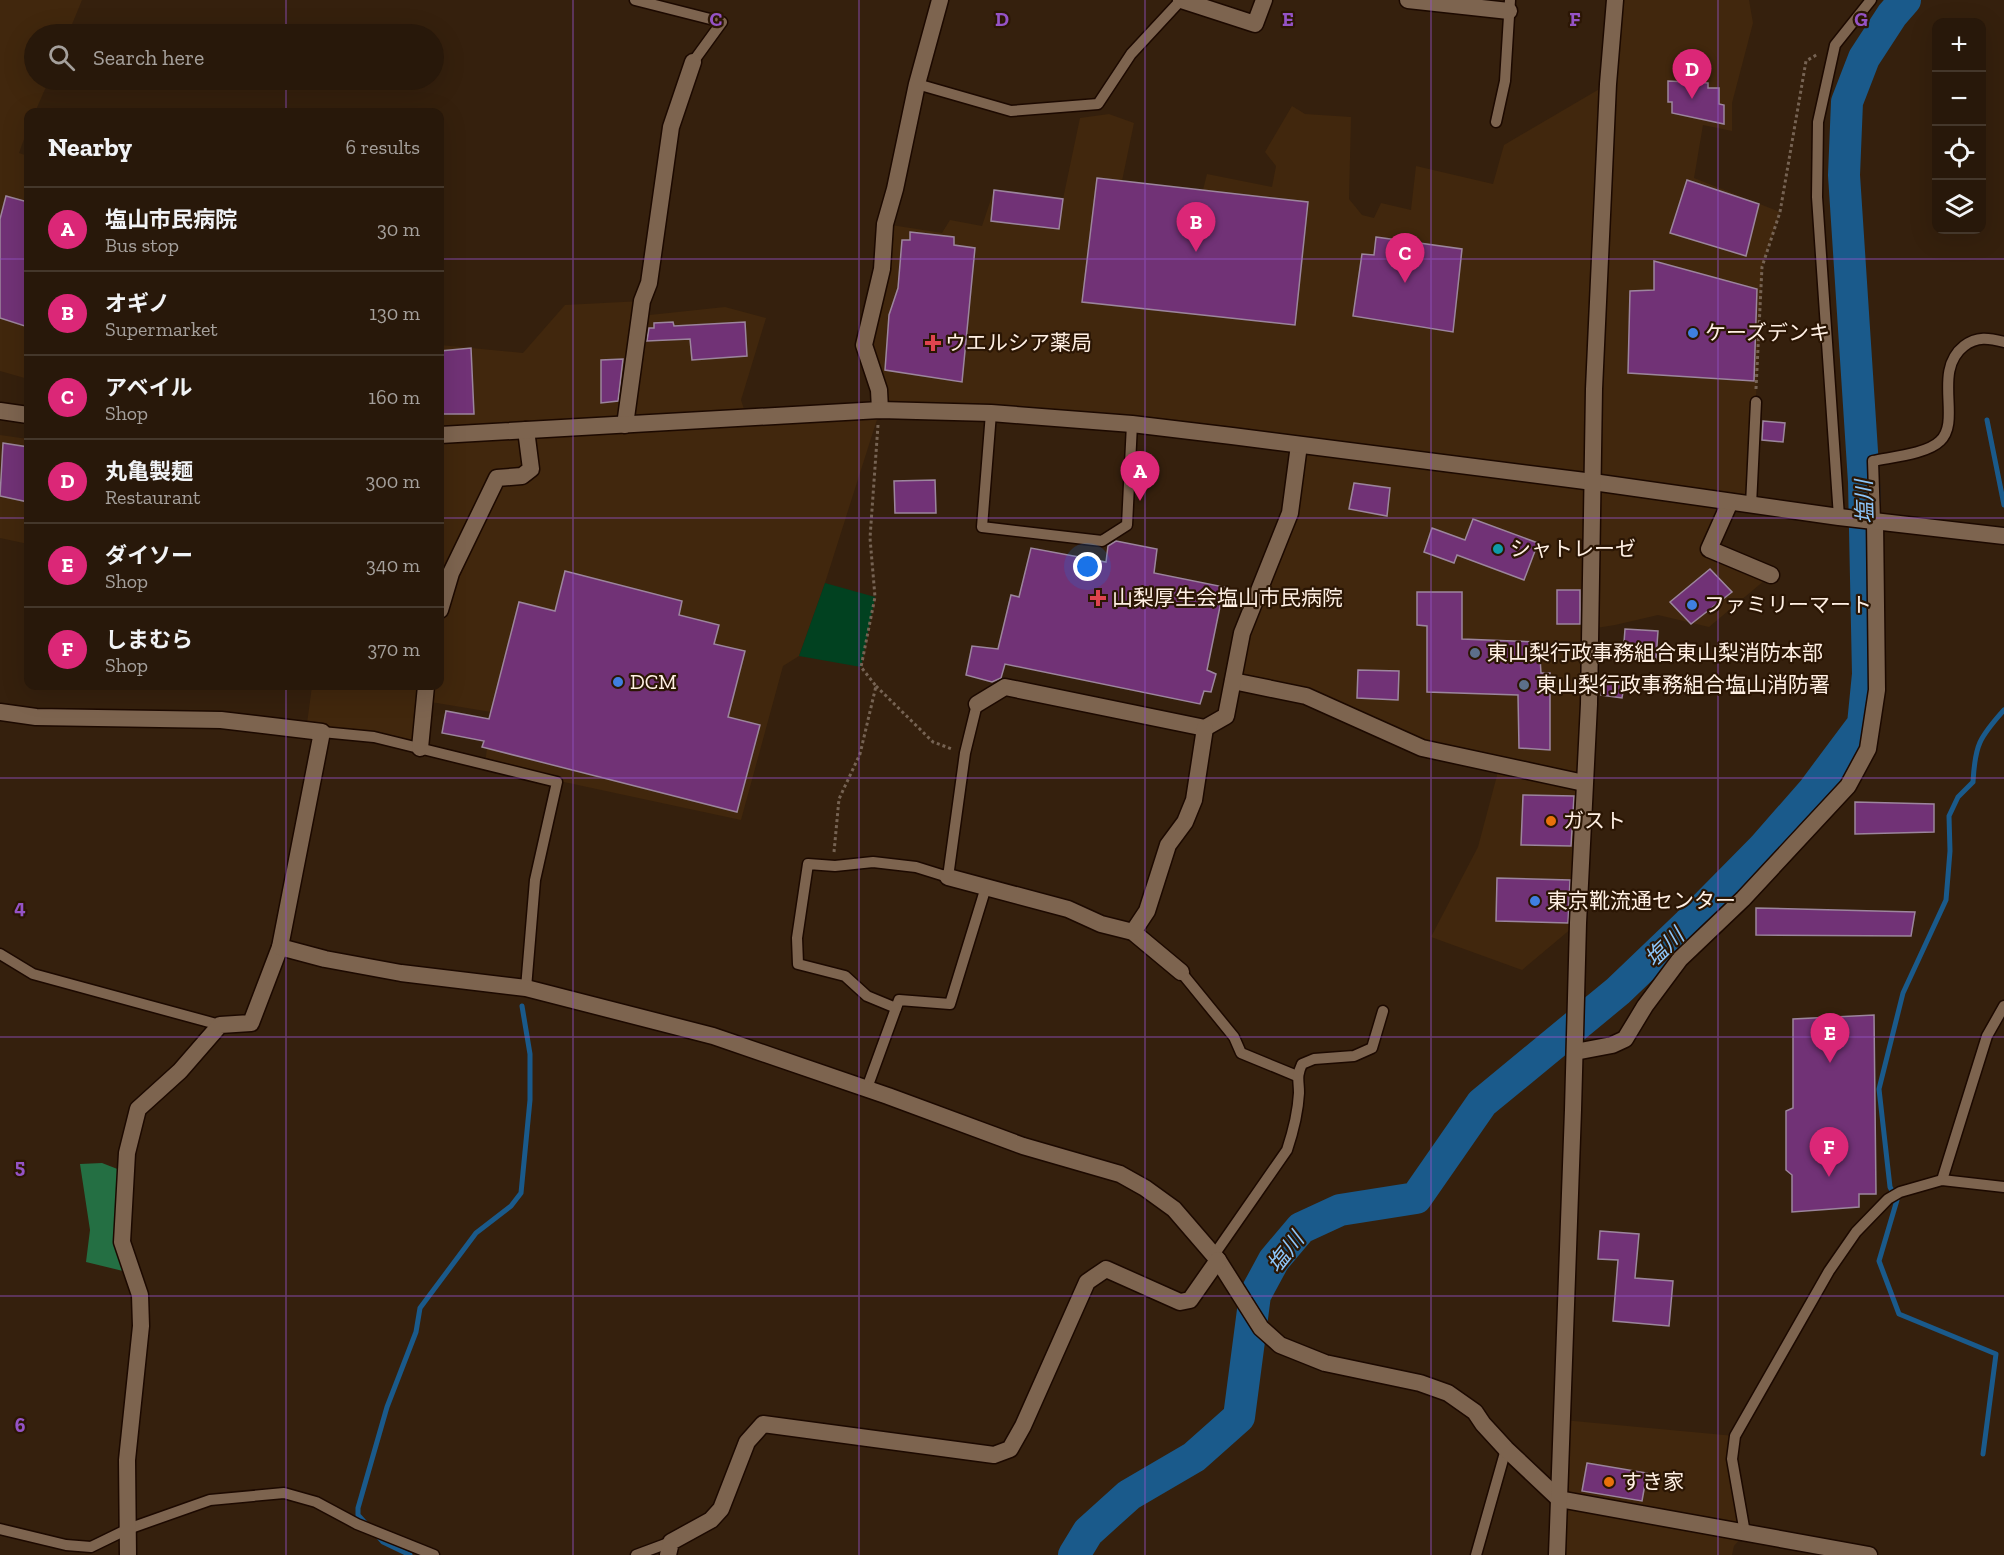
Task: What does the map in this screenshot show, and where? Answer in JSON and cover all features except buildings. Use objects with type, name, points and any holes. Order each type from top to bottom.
[{"type":"street","points":[[879,410],[879,390],[864,345],[882,269],[885,224],[895,189],[916,84],[940,0]]},
{"type":"street","points":[[1181,0],[1255,24],[1264,0]]},
{"type":"street","points":[[1408,0],[1509,5]]},
{"type":"street","points":[[1557,1555],[1576,984],[1589,704],[1594,388],[1608,84],[1615,0]]},
{"type":"street","points":[[625,425],[642,301],[650,283],[671,128],[693,62]]},
{"type":"street","points":[[444,435],[879,410],[991,413],[1132,424],[1299,444],[1839,517],[2004,536]]},
{"type":"street","points":[[0,411],[24,415]]},
{"type":"street","points":[[444,597],[451,573],[497,478],[522,476],[531,469],[526,430]]},
{"type":"street","points":[[977,704],[1005,687],[1205,728],[1226,716],[1242,633],[1290,513],[1299,444]]},
{"type":"street","points":[[1730,502],[1709,549],[1771,575]]},
{"type":"street","points":[[1575,1052],[1612,1045],[1625,1039],[1645,1006],[1680,959],[1743,899],[1848,786],[1868,749],[1877,690],[1875,521]]},
{"type":"street","points":[[1233,681],[1306,696],[1422,748],[1584,783]]},
{"type":"street","points":[[420,748],[426,690]]},
{"type":"street","points":[[0,712],[36,717],[221,720],[322,732],[280,946],[251,1023],[220,1025],[180,1071],[138,1109],[127,1153],[122,1242],[140,1295],[141,1326],[127,1460],[128,1555]]},
{"type":"street","points":[[1133,932],[1147,911],[1168,845],[1185,822],[1194,800],[1205,728]]},
{"type":"street","points":[[948,877],[1068,909],[1101,924],[1133,932],[1181,972]]},
{"type":"street","points":[[280,946],[325,959],[401,973],[526,988],[713,1036],[867,1088],[1023,1146],[1120,1174],[1145,1188],[1174,1209],[1216,1257],[1261,1328],[1280,1345],[1325,1363],[1420,1383],[1448,1393],[1475,1412],[1506,1449],[1559,1499],[1869,1555]]},
{"type":"street","points":[[670,1548],[711,1520],[721,1509],[747,1442],[763,1424],[994,1455],[1011,1449],[1087,1282],[1106,1269],[1180,1302],[1190,1300],[1216,1257]]},
{"type":"lane","points":[[635,0],[722,22],[693,62]]},
{"type":"lane","points":[[916,84],[1011,111],[1098,104],[1131,54],[1181,0]]},
{"type":"lane","points":[[1839,517],[1817,197],[1818,122],[1835,45],[1872,0]]},
{"type":"lane","points":[[1496,122],[1504,81],[1509,5]]},
{"type":"lane","points":[[1875,521],[1873,461],[1922,451],[1940,442],[1948,430],[1949,370],[1956,353],[1971,340],[1987,338],[2004,342]]},
{"type":"lane","points":[[1751,505],[1756,402]]},
{"type":"lane","points":[[991,413],[982,527],[1102,541],[1127,525],[1132,424]]},
{"type":"lane","points":[[896,1008],[867,996],[845,976],[798,964],[797,938],[808,864],[833,866],[873,862],[916,867],[948,877],[965,753],[977,704]]},
{"type":"lane","points":[[322,732],[374,737],[557,782],[535,880],[526,988]]},
{"type":"lane","points":[[867,1088],[899,1000],[950,1004],[986,887]]},
{"type":"lane","points":[[0,954],[33,974],[220,1025]]},
{"type":"lane","points":[[1181,972],[1234,1037],[1241,1053],[1297,1076]]},
{"type":"lane","points":[[1942,1180],[1987,1036],[2004,1006]]},
{"type":"lane","points":[[1216,1257],[1287,1150],[1293,1132],[1299,1091],[1297,1076],[1302,1064],[1314,1059],[1354,1056],[1372,1048],[1383,1011]]},
{"type":"lane","points":[[1745,1533],[1732,1459],[1735,1436],[1830,1271],[1856,1232],[1888,1199],[1900,1192],[1942,1180],[2004,1187]]},
{"type":"lane","points":[[1476,1555],[1506,1449]]},
{"type":"lane","points":[[0,1529],[66,1545],[91,1547],[128,1529],[210,1500],[284,1493],[316,1502],[389,1538],[434,1555]]},
{"type":"lane","points":[[636,1555],[670,1548]]},
{"type":"path","points":[[1756,402],[1762,267],[1780,212],[1806,61],[1835,45]]},
{"type":"path","points":[[879,410],[870,538],[875,597],[861,666],[876,686],[933,742],[965,753]]},
{"type":"path","points":[[833,866],[839,799],[860,754],[876,686]]},
{"type":"shaded area","points":[[0,0],[82,0],[72,24],[24,24],[24,90],[45,90],[37,108],[24,108],[24,139],[19,153],[24,155],[24,378],[0,371]]},
{"type":"shaded area","points":[[1615,0],[1749,0],[1753,23],[1732,103],[1732,131],[1703,125],[1694,178],[1780,212],[1762,267],[1751,505],[1730,502],[1709,549],[1771,575],[1709,627],[1658,615],[1590,629],[1578,923],[1522,970],[1431,937],[1478,847],[1499,768],[1554,785],[1581,783],[1422,748],[1306,696],[1233,681],[1290,513],[1299,445],[880,410],[825,583],[799,656],[783,666],[741,820],[485,765],[491,712],[425,701],[420,748],[306,731],[311,690],[444,690],[444,345],[523,353],[565,305],[642,301],[640,316],[725,307],[766,318],[741,400],[747,418],[879,410],[864,345],[885,224],[942,233],[950,220],[982,226],[994,190],[1063,199],[1080,118],[1109,114],[1134,123],[1122,181],[1203,190],[1207,174],[1272,187],[1276,166],[1265,152],[1292,106],[1305,114],[1351,117],[1349,199],[1362,215],[1374,218],[1381,203],[1411,210],[1416,166],[1493,184],[1504,145],[1608,84]]},
{"type":"shaded area","points":[[0,435],[24,438],[24,543],[0,538]]},
{"type":"shaded area","points":[[1563,1420],[1735,1436],[1732,1459],[1745,1533],[1734,1546],[1732,1555],[1557,1555]]},
{"type":"green space","points":[[825,583],[875,597],[861,667],[799,656]]},
{"type":"green space","points":[[102,1163],[120,1170],[123,1271],[86,1262],[90,1230],[80,1164]]},
{"type":"waterway","name":"塩川","points":[[1074,1555],[1088,1532],[1129,1495],[1194,1457],[1239,1417],[1255,1295],[1274,1260],[1301,1228],[1340,1210],[1416,1198],[1482,1103],[1618,991],[1688,924],[1763,848],[1813,791],[1863,724],[1868,674],[1864,482],[1844,175],[1847,102],[1864,58],[1892,15],[1905,0]]},
{"type":"waterway","points":[[1987,420],[2004,505]]},
{"type":"waterway","points":[[1983,1454],[1996,1354],[1899,1314],[1879,1261],[1897,1200],[1890,1187],[1879,1089],[1903,993],[1946,900],[1950,851],[1949,816],[1958,797],[1973,782],[1977,750],[1984,735],[2004,710]]},
{"type":"waterway","points":[[368,1526],[358,1515],[358,1508],[387,1407],[416,1332],[420,1308],[476,1233],[511,1206],[521,1193],[530,1100],[530,1054],[522,1006]]},
{"type":"waterway","points":[[377,1535],[383,1542],[410,1555]]},
{"type":"place","name":"丸亀製麺","points":[[1692,99]]},
{"type":"place","name":"オギノ","points":[[1196,252]]},
{"type":"place","name":"アベイル","points":[[1405,283]]},
{"type":"place","name":"ケーズデンキ","points":[[1693,333]]},
{"type":"place","name":"ウエルシア薬局","points":[[933,343]]},
{"type":"place","name":"塩山市民病院","points":[[1140,501]]},
{"type":"place","name":"シャトレーゼ","points":[[1498,549]]},
{"type":"place","name":"山梨厚生会塩山市民病院","points":[[1098,598]]},
{"type":"place","name":"ファミリーマート","points":[[1692,605]]},
{"type":"place","name":"東山梨行政事務組合東山梨消防本部","points":[[1475,653]]},
{"type":"place","name":"DCM","points":[[618,682]]},
{"type":"place","name":"東山梨行政事務組合塩山消防署","points":[[1524,685]]},
{"type":"place","name":"ガスト","points":[[1551,821]]},
{"type":"place","name":"東京靴流通センター","points":[[1535,901]]},
{"type":"place","name":"ダイソー","points":[[1830,1063]]},
{"type":"place","name":"しまむら","points":[[1829,1177]]},
{"type":"place","name":"すき家","points":[[1609,1482]]}]
